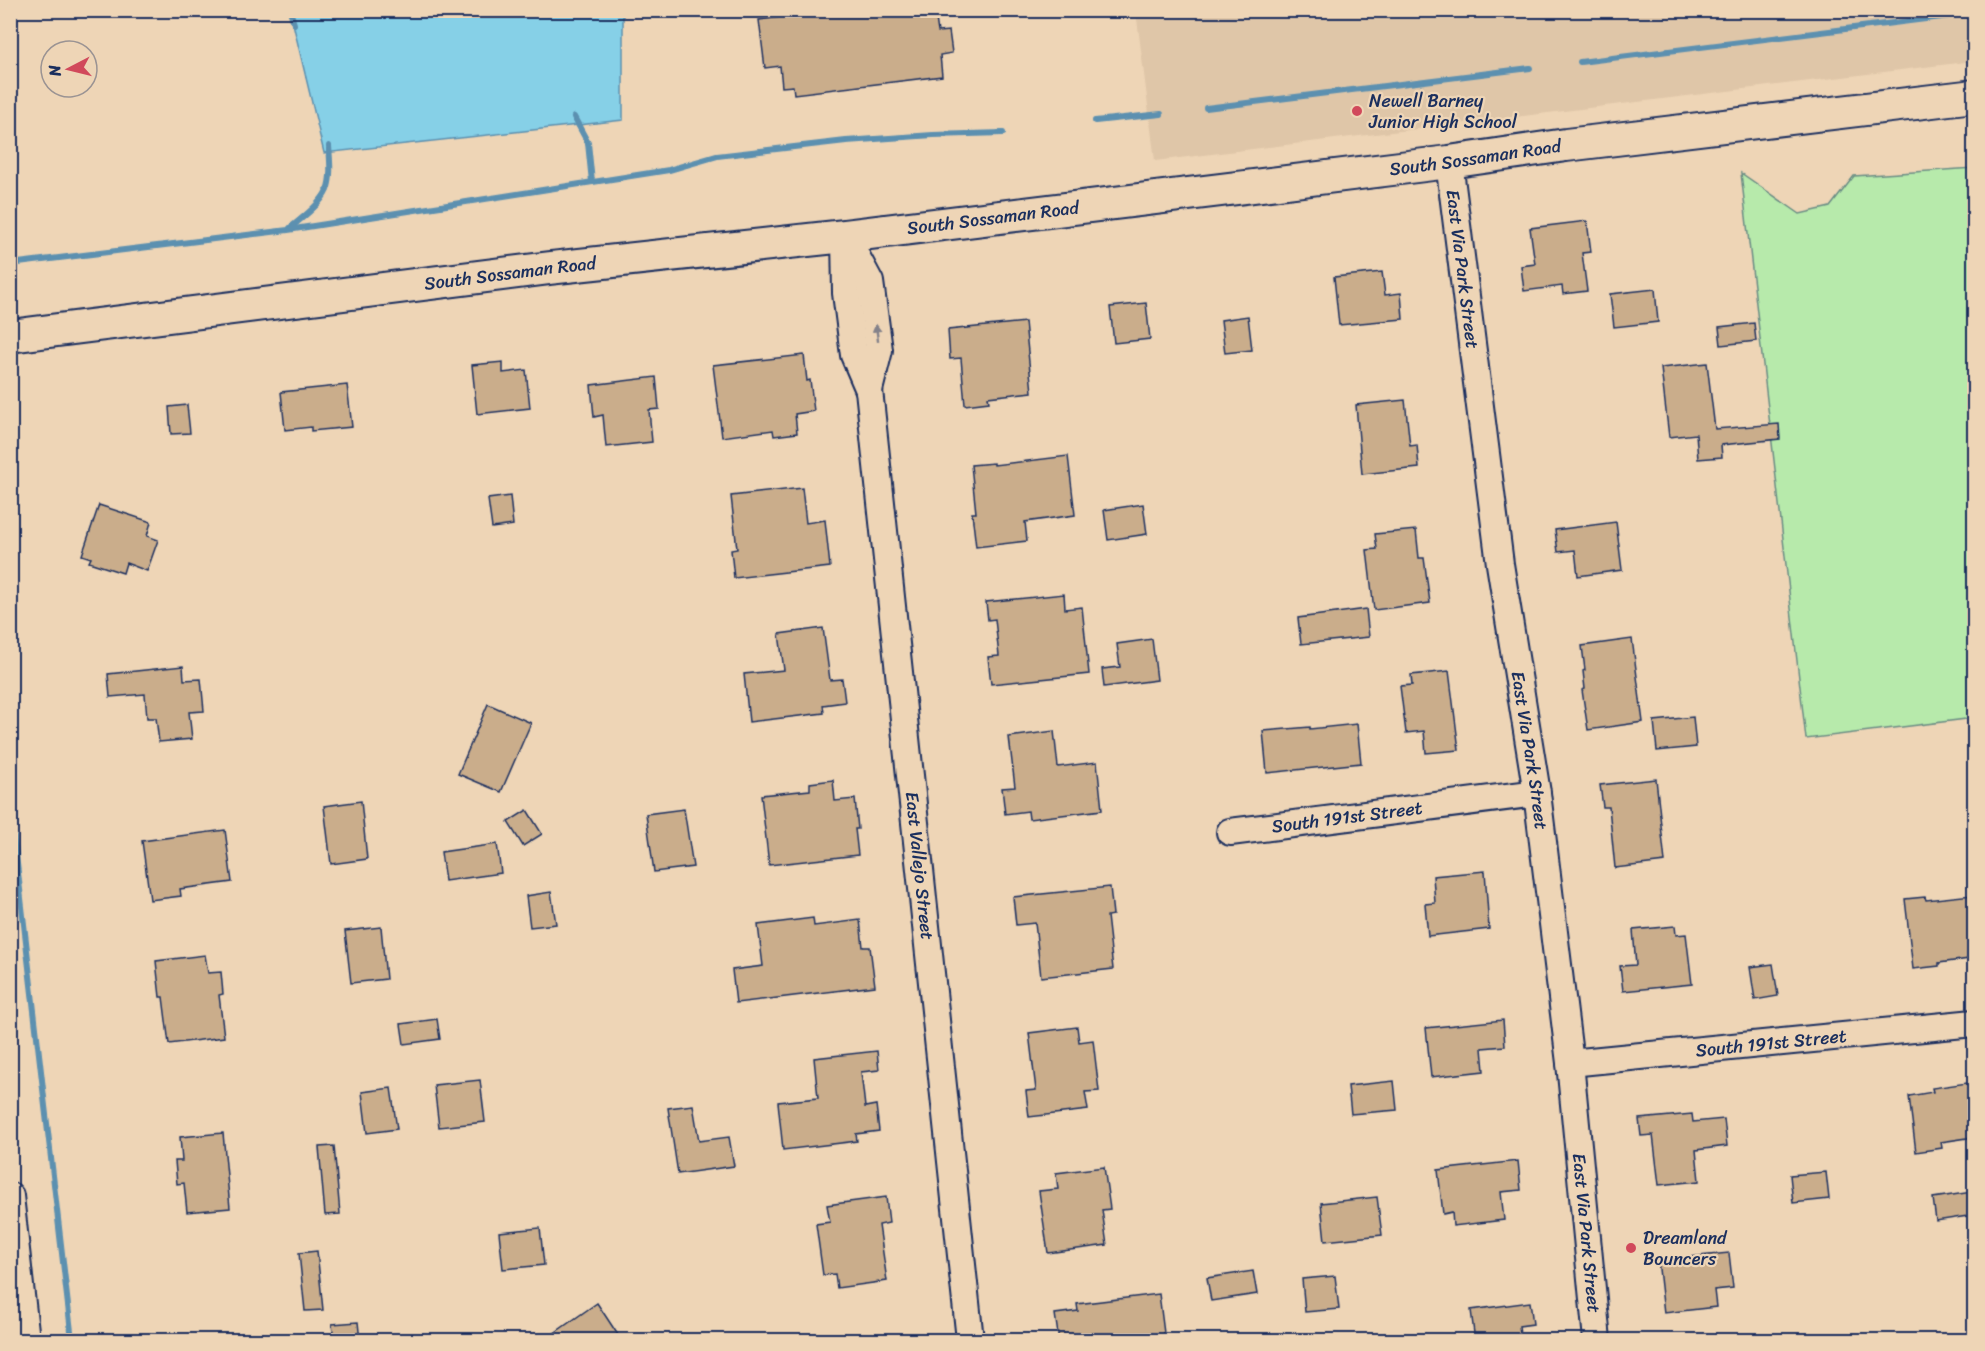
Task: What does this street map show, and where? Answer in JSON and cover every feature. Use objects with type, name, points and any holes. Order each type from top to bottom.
[{"type":"main road","name":"South Sossaman Road","points":[[10,336],[550,268],[845,236],[1449,162],[1578,143],[1974,96]]},
{"type":"street","name":"East Via Park Street","points":[[1449,162],[1500,564],[1537,794],[1570,1063],[1597,1341]]},
{"type":"street","name":"East Vallejo Street","points":[[845,236],[870,282],[879,350],[869,390],[970,1341]]},
{"type":"street","name":"South 191st Street","points":[[1230,832],[1537,794]]},
{"type":"street","name":"South 191st Street","points":[[1570,1063],[1974,1023]]},
{"type":"street","points":[[10,1196],[26,1341]]},
{"type":"shaded area","name":"Newell Barney Junior High School","points":[[1136,11],[1974,11],[1974,61],[1155,161]]},
{"type":"green space","points":[[1974,168],[1974,718],[1806,739],[1741,173],[1800,214],[1830,207],[1854,176]]},
{"type":"water","points":[[290,11],[623,11],[623,120],[324,153]]},
{"type":"building","points":[[833,10],[916,10],[916,15],[935,12],[938,32],[949,31],[952,53],[940,55],[942,76],[794,94],[793,86],[782,87],[780,66],[765,68],[759,20]]},
{"type":"building","points":[[1587,221],[1591,252],[1582,253],[1587,291],[1563,294],[1562,286],[1524,291],[1521,266],[1535,264],[1530,228]]},
{"type":"building","points":[[1382,272],[1385,295],[1401,293],[1403,319],[1339,325],[1334,277]]},
{"type":"building","points":[[1655,289],[1658,322],[1614,327],[1610,294]]},
{"type":"building","points":[[1146,303],[1150,339],[1114,343],[1110,307]]},
{"type":"building","points":[[1248,316],[1252,350],[1225,353],[1221,320]]},
{"type":"building","points":[[1025,322],[1032,392],[988,397],[989,402],[965,405],[961,358],[950,359],[948,330]]},
{"type":"building","points":[[1754,323],[1756,341],[1721,345],[1719,327]]},
{"type":"building","points":[[804,355],[814,411],[795,414],[797,433],[774,436],[773,430],[722,437],[713,365]]},
{"type":"building","points":[[503,362],[503,373],[526,370],[530,408],[477,414],[472,365]]},
{"type":"building","points":[[1707,363],[1715,429],[1779,424],[1780,439],[1721,445],[1722,457],[1698,459],[1696,434],[1669,437],[1661,368]]},
{"type":"building","points":[[656,377],[659,409],[649,410],[652,442],[606,447],[603,415],[594,417],[591,385]]},
{"type":"building","points":[[347,385],[352,427],[311,431],[311,427],[285,430],[281,392]]},
{"type":"building","points":[[1405,400],[1410,446],[1417,445],[1419,468],[1362,474],[1356,405]]},
{"type":"building","points":[[187,405],[190,433],[171,434],[169,407]]},
{"type":"building","points":[[1068,456],[1075,515],[1025,522],[1027,541],[976,547],[972,513],[976,513],[971,465],[994,463],[994,465]]},
{"type":"building","points":[[802,488],[806,523],[825,520],[830,567],[734,578],[731,550],[737,549],[731,496]]},
{"type":"building","points":[[510,496],[513,525],[492,528],[488,499]]},
{"type":"building","points":[[1143,504],[1147,534],[1108,540],[1104,510]]},
{"type":"building","points":[[99,505],[151,522],[147,536],[158,540],[147,571],[126,563],[123,573],[89,562],[91,558],[82,555]]},
{"type":"building","points":[[1616,522],[1622,570],[1578,576],[1575,550],[1558,552],[1555,530]]},
{"type":"building","points":[[1416,530],[1419,558],[1424,558],[1430,603],[1374,610],[1367,550],[1377,549],[1375,534]]},
{"type":"building","points":[[1064,594],[1065,609],[1082,607],[1089,674],[991,684],[988,657],[999,656],[995,619],[988,620],[986,602]]},
{"type":"building","points":[[1366,609],[1369,637],[1301,644],[1298,618]]},
{"type":"building","points":[[823,628],[830,680],[842,679],[845,702],[823,705],[824,713],[749,722],[744,674],[784,670],[779,634]]},
{"type":"building","points":[[1152,639],[1157,680],[1104,687],[1102,669],[1120,667],[1117,644]]},
{"type":"building","points":[[1632,639],[1643,722],[1588,730],[1582,690],[1585,689],[1583,671],[1585,670],[1582,646]]},
{"type":"building","points":[[183,666],[184,680],[201,679],[204,711],[189,712],[192,739],[159,742],[156,718],[147,718],[145,694],[110,697],[108,674]]},
{"type":"building","points":[[1449,671],[1459,750],[1426,753],[1424,731],[1406,733],[1400,686],[1412,685],[1411,675]]},
{"type":"building","points":[[488,704],[531,723],[501,792],[458,774]]},
{"type":"building","points":[[1693,717],[1696,747],[1657,751],[1654,721]]},
{"type":"building","points":[[1357,724],[1361,763],[1267,773],[1263,731]]},
{"type":"building","points":[[1054,731],[1058,767],[1097,762],[1102,810],[1029,819],[1028,811],[1005,814],[1002,788],[1015,787],[1009,737]]},
{"type":"building","points":[[1656,779],[1665,862],[1615,868],[1609,807],[1603,807],[1600,785]]},
{"type":"building","points":[[833,780],[835,801],[855,799],[858,855],[769,865],[761,795],[810,790],[810,783]]},
{"type":"building","points":[[361,801],[367,859],[331,864],[324,806]]},
{"type":"building","points":[[684,809],[693,867],[654,872],[646,814]]},
{"type":"building","points":[[527,810],[542,834],[523,846],[508,822]]},
{"type":"building","points":[[225,830],[232,882],[180,889],[181,896],[150,900],[142,841]]},
{"type":"building","points":[[497,844],[501,873],[445,881],[441,852]]},
{"type":"building","points":[[1485,871],[1489,929],[1428,936],[1425,904],[1435,903],[1433,876]]},
{"type":"building","points":[[1110,887],[1113,915],[1107,916],[1113,969],[1041,977],[1035,923],[1016,925],[1013,897]]},
{"type":"building","points":[[551,892],[556,924],[530,927],[526,896]]},
{"type":"building","points":[[1972,895],[1974,948],[1968,949],[1969,959],[1913,969],[1905,899],[1925,897],[1926,900]]},
{"type":"building","points":[[813,918],[814,926],[860,920],[863,947],[870,947],[875,986],[736,1003],[732,970],[763,966],[758,925]]},
{"type":"building","points":[[1675,926],[1676,935],[1686,934],[1692,984],[1623,991],[1620,966],[1636,965],[1633,930]]},
{"type":"building","points":[[381,927],[386,979],[351,983],[345,931]]},
{"type":"building","points":[[205,955],[208,973],[221,972],[223,994],[219,995],[224,1037],[169,1044],[156,961]]},
{"type":"building","points":[[1773,964],[1778,996],[1755,1000],[1750,967]]},
{"type":"building","points":[[437,1019],[440,1039],[404,1044],[401,1024]]},
{"type":"building","points":[[1503,1020],[1505,1046],[1482,1048],[1484,1071],[1431,1077],[1426,1028]]},
{"type":"building","points":[[1077,1027],[1079,1042],[1093,1040],[1099,1091],[1085,1092],[1088,1110],[1029,1117],[1026,1091],[1036,1090],[1029,1033]]},
{"type":"building","points":[[877,1051],[879,1070],[861,1072],[865,1107],[876,1105],[879,1131],[856,1134],[857,1141],[783,1150],[778,1102],[818,1098],[814,1058]]},
{"type":"building","points":[[480,1080],[485,1122],[439,1127],[434,1085]]},
{"type":"building","points":[[1394,1081],[1397,1110],[1351,1114],[1348,1086]]},
{"type":"building","points":[[1974,1082],[1974,1137],[1941,1142],[1942,1148],[1916,1152],[1909,1096],[1933,1092],[1932,1088]]},
{"type":"building","points":[[391,1088],[397,1129],[367,1133],[362,1092]]},
{"type":"building","points":[[693,1105],[699,1141],[729,1137],[734,1166],[678,1174],[668,1108]]},
{"type":"building","points":[[1692,1114],[1693,1122],[1724,1119],[1727,1146],[1696,1150],[1699,1181],[1659,1185],[1653,1135],[1641,1136],[1639,1119]]},
{"type":"building","points":[[223,1133],[230,1208],[187,1212],[184,1183],[177,1184],[175,1161],[182,1161],[180,1137]]},
{"type":"building","points":[[334,1146],[340,1214],[325,1215],[319,1147]]},
{"type":"building","points":[[1518,1161],[1521,1190],[1501,1192],[1504,1220],[1453,1226],[1452,1212],[1443,1214],[1438,1170]]},
{"type":"building","points":[[1104,1167],[1110,1209],[1102,1210],[1107,1245],[1048,1253],[1039,1191],[1058,1189],[1056,1173]]},
{"type":"building","points":[[1826,1172],[1829,1199],[1793,1203],[1790,1175]]},
{"type":"building","points":[[1972,1192],[1974,1215],[1936,1221],[1933,1198]]},
{"type":"building","points":[[886,1197],[889,1223],[879,1225],[887,1281],[837,1288],[835,1274],[823,1275],[816,1224],[830,1222],[827,1205]]},
{"type":"building","points":[[1377,1197],[1382,1235],[1325,1241],[1321,1203]]},
{"type":"building","points":[[540,1228],[544,1265],[503,1269],[499,1232]]},
{"type":"building","points":[[317,1251],[323,1310],[305,1311],[299,1253]]},
{"type":"building","points":[[1729,1253],[1733,1288],[1714,1290],[1716,1307],[1664,1313],[1658,1260]]},
{"type":"building","points":[[1253,1271],[1257,1294],[1211,1301],[1207,1278]]},
{"type":"building","points":[[1335,1276],[1339,1309],[1305,1312],[1302,1279]]},
{"type":"building","points":[[1159,1294],[1165,1341],[1059,1341],[1055,1314],[1078,1311],[1077,1304]]},
{"type":"building","points":[[1530,1302],[1533,1324],[1519,1326],[1521,1341],[1475,1341],[1471,1310]]},
{"type":"building","points":[[597,1303],[622,1341],[543,1341]]},
{"type":"building","points":[[358,1322],[360,1341],[334,1341],[332,1324]]},
{"type":"waterway","points":[[290,10],[294,24]]},
{"type":"waterway","points":[[1580,62],[1974,13]]},
{"type":"waterway","points":[[1206,108],[1530,68]]},
{"type":"waterway","points":[[1095,121],[1161,114]]},
{"type":"waterway","points":[[574,117],[588,143],[592,182]]},
{"type":"waterway","points":[[10,264],[288,230],[669,170],[717,156],[846,141],[1003,133]]},
{"type":"waterway","points":[[290,228],[316,206],[327,190],[330,174],[329,146]]},
{"type":"waterway","points":[[10,803],[72,1340]]},
{"type":"place","name":"Newell Barney Junior High School","points":[[1357,111]]},
{"type":"place","name":"Dreamland Bouncers","points":[[1631,1248]]}]
